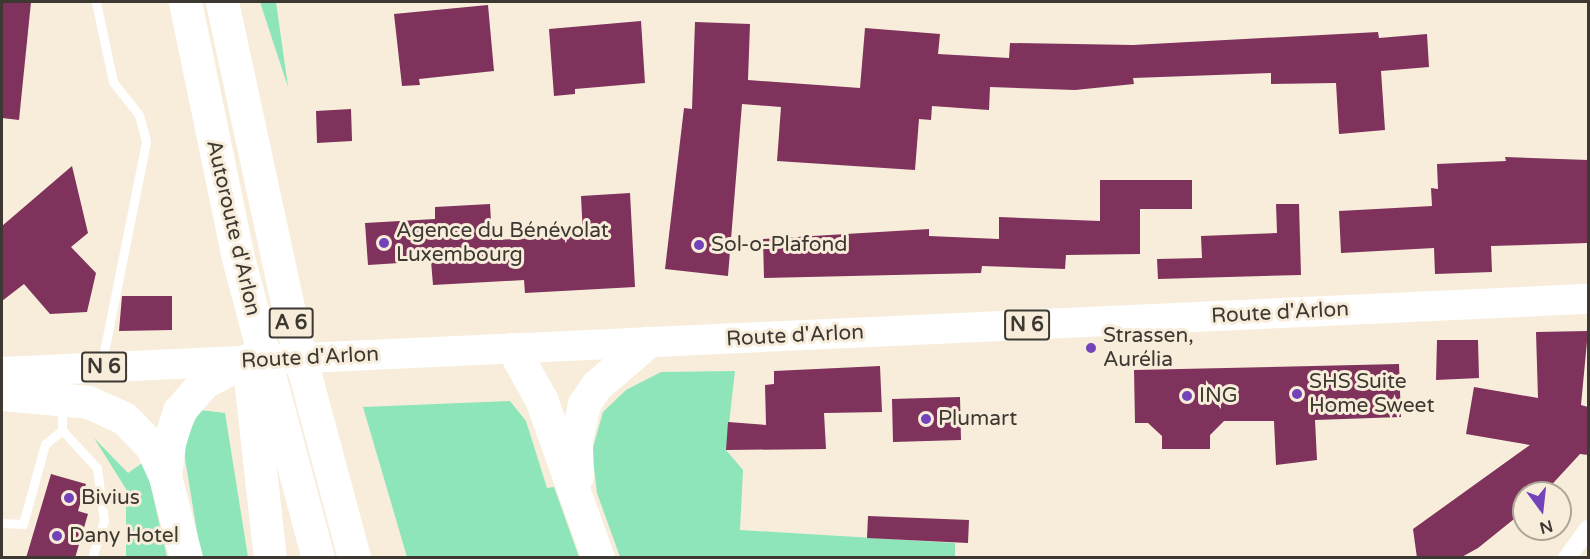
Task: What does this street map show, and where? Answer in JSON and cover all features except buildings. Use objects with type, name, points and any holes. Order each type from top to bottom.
[{"type":"highway","name":"Autoroute d'Arlon","points":[[185,2],[237,254],[318,558]]},
{"type":"highway","name":"Autoroute d'Arlon","points":[[222,2],[292,326],[354,558]]},
{"type":"highway","points":[[237,254],[270,558]]},
{"type":"highway","points":[[578,496],[576,439],[584,404],[597,385],[646,343]]},
{"type":"highway","points":[[513,349],[541,399],[578,496],[598,558]]},
{"type":"highway","name":"A 6","points":[[165,476],[169,443],[179,411],[205,372],[245,361]]},
{"type":"highway","name":"A 6","points":[[2,394],[62,393],[124,418],[151,446],[165,476],[186,558]]},
{"type":"main road","name":"Route d'Arlon","points":[[245,361],[1588,299]]},
{"type":"main road","name":"N 6","points":[[2,372],[62,393],[101,367],[205,372]]},
{"type":"street","points":[[1567,558],[1588,530]]},
{"type":"lane","points":[[96,2],[113,82],[139,115],[146,142],[101,367]]},
{"type":"lane","points":[[2,523],[23,524],[62,393]]},
{"type":"lane","points":[[62,393],[97,468],[104,521],[92,558]]},
{"type":"green space","points":[[260,2],[276,2],[288,87]]},
{"type":"green space","points":[[735,371],[726,450],[743,470],[740,530],[955,543],[955,557],[620,557],[597,493],[592,451],[603,412],[626,390],[661,372]]},
{"type":"green space","points":[[510,401],[526,421],[547,488],[554,487],[579,557],[407,557],[363,407]]},
{"type":"green space","points":[[200,410],[225,413],[248,557],[201,557],[183,446]]},
{"type":"green space","points":[[94,438],[128,473],[145,461],[167,557],[126,557],[126,489]]},
{"type":"place","name":"Agence du Bénévolat Luxembourg","points":[[384,243]]},
{"type":"place","name":"Sol-o-Plafond","points":[[699,245]]},
{"type":"place","name":"Strassen, Aurélia","points":[[1091,348]]},
{"type":"place","name":"SHS Suite Home Sweet","points":[[1297,394]]},
{"type":"place","name":"ING","points":[[1187,396]]},
{"type":"place","name":"Plumart","points":[[926,419]]},
{"type":"place","name":"Bivius","points":[[69,498]]},
{"type":"place","name":"Dany Hotel","points":[[57,536]]}]
